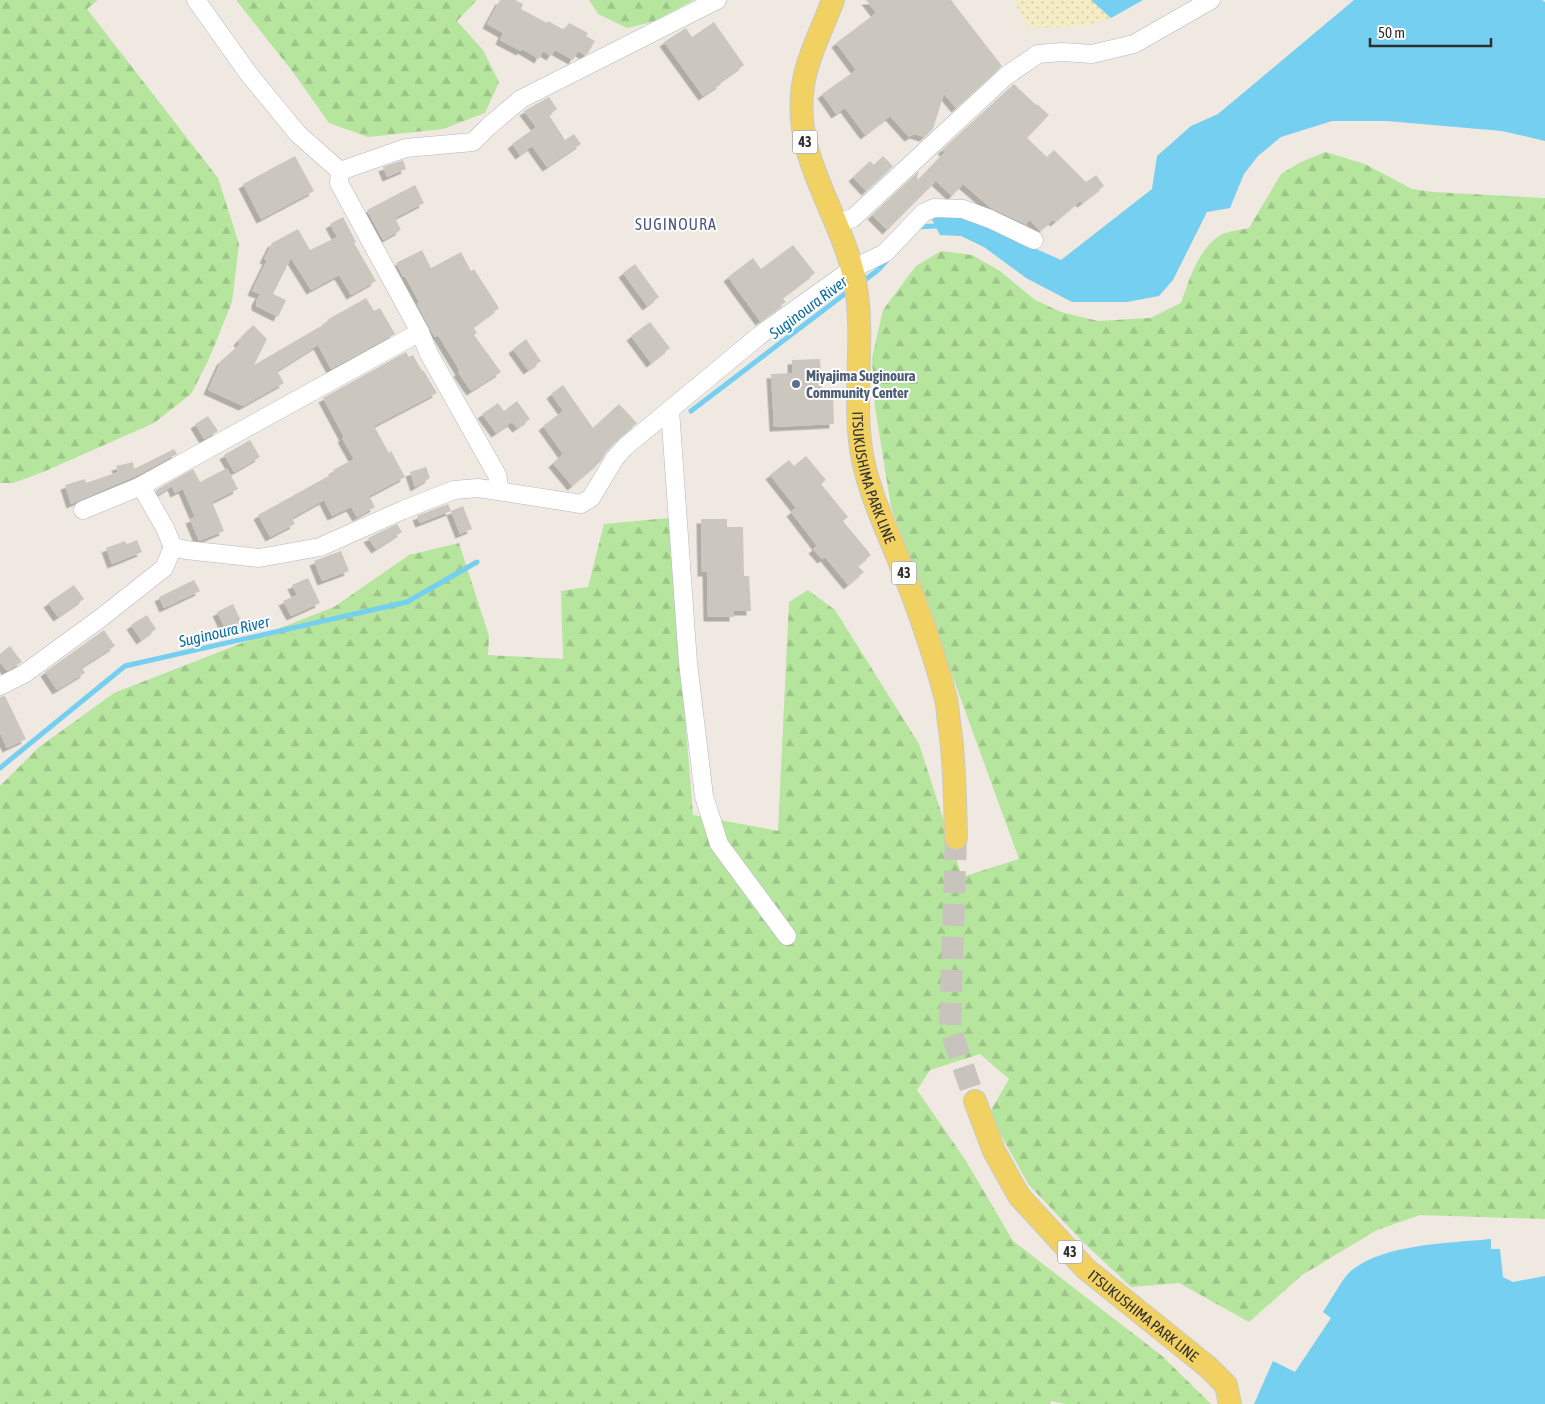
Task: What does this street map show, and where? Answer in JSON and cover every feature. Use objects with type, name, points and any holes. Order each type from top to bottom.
[{"type":"main road","name":"ITSUKUSHIMA PARK LINE","points":[[834,0],[806,68],[801,119],[807,153],[836,223],[854,275],[859,309],[858,434],[863,462],[870,488],[923,625],[946,700],[954,763],[956,838]]},
{"type":"main road","name":"ITSUKUSHIMA PARK LINE","points":[[975,1101],[994,1151],[1019,1196],[1086,1270],[1208,1366],[1226,1385],[1230,1404]]},
{"type":"street","points":[[196,0],[248,73],[298,134],[340,171]]},
{"type":"street","points":[[340,171],[406,148],[473,142],[521,99],[717,0]]},
{"type":"street","points":[[836,223],[853,218],[1006,76],[1038,54],[1062,52],[1092,54],[1134,44],[1211,0]]},
{"type":"street","points":[[340,171],[339,183],[497,475],[500,491]]},
{"type":"street","points":[[173,547],[259,558],[320,546],[454,490],[478,488],[581,504],[591,498],[615,458],[625,447],[760,334],[854,275],[884,253],[923,213],[934,208],[963,209],[990,219],[1034,240]]},
{"type":"street","points":[[83,510],[141,486],[420,332]]},
{"type":"street","points":[[670,410],[688,663],[704,796],[719,844],[787,936]]},
{"type":"street","points":[[0,686],[24,674],[102,617],[164,568],[173,547],[165,528],[141,486]]},
{"type":"green space","points":[[0,0],[98,0],[87,9],[218,178],[239,244],[232,302],[209,359],[191,394],[154,423],[43,472],[13,483],[0,483]]},
{"type":"green space","points":[[236,0],[477,0],[457,21],[483,50],[499,82],[485,113],[443,129],[368,137],[329,123],[293,72]]},
{"type":"green space","points":[[589,0],[694,0],[652,22],[627,28],[598,14]]},
{"type":"green space","points":[[1325,152],[1365,164],[1412,189],[1433,192],[1545,198],[1545,1219],[1420,1215],[1377,1230],[1302,1275],[1249,1322],[1179,1283],[1131,1287],[1083,1242],[1029,1185],[989,1114],[1009,1079],[980,1054],[930,1070],[917,1090],[966,1161],[1013,1241],[1161,1355],[1211,1404],[1065,1404],[1051,1401],[1050,1404],[0,1404],[0,786],[38,748],[114,693],[334,607],[409,555],[459,543],[489,636],[488,655],[563,659],[561,591],[588,587],[604,524],[669,518],[693,815],[778,831],[789,602],[808,590],[835,610],[919,744],[962,877],[1019,859],[891,507],[875,407],[872,358],[883,310],[916,266],[941,251],[972,255],[1000,271],[1035,300],[1061,312],[1098,321],[1150,318],[1181,303],[1195,266],[1205,249],[1222,234],[1249,228],[1281,174],[1301,162]]},
{"type":"sand","points":[[1013,0],[1091,0],[1111,18],[1080,26],[1028,27]]},
{"type":"water","points":[[1091,0],[1143,0],[1111,18]]},
{"type":"water","points":[[1354,0],[1542,0],[1545,2],[1545,141],[1502,131],[1387,121],[1332,121],[1281,137],[1258,156],[1244,174],[1230,208],[1207,212],[1173,280],[1159,296],[1127,302],[1072,302],[1026,278],[984,247],[961,236],[940,235],[930,216],[967,218],[1061,260],[1152,189],[1157,156],[1191,126],[1218,114]]},
{"type":"water","points":[[1491,1239],[1491,1249],[1500,1249],[1503,1277],[1513,1282],[1545,1276],[1545,1404],[1254,1404],[1273,1361],[1295,1372],[1331,1318],[1323,1312],[1348,1273],[1352,1270],[1366,1261],[1399,1250],[1418,1246]]},
{"type":"building","points":[[500,0],[515,0],[523,4],[521,9],[564,30],[569,23],[588,33],[586,36],[595,41],[588,53],[585,55],[578,51],[573,60],[555,50],[551,56],[543,51],[539,59],[522,49],[521,51],[500,40],[503,33],[487,24]]},
{"type":"building","points":[[866,0],[951,0],[1002,66],[956,108],[944,94],[933,129],[924,137],[914,134],[909,137],[890,116],[865,135],[845,108],[836,114],[822,94],[856,70],[836,43],[876,13]]},
{"type":"building","points":[[714,22],[744,65],[703,96],[664,42],[686,28],[692,37]]},
{"type":"building","points":[[1014,84],[1049,115],[1027,138],[1047,157],[1054,150],[1086,182],[1096,175],[1104,186],[1082,203],[1080,201],[1055,222],[1053,220],[1040,231],[1030,220],[1025,224],[991,208],[963,184],[952,196],[936,181],[887,230],[872,215],[919,171],[918,180],[945,152],[942,150]]},
{"type":"building","points":[[549,97],[557,109],[549,115],[565,140],[574,134],[581,144],[547,167],[532,146],[520,155],[512,144],[536,127],[524,111]]},
{"type":"building","points":[[295,156],[314,191],[261,219],[243,184]]},
{"type":"building","points":[[883,156],[893,166],[866,191],[853,177],[870,161],[874,165]]},
{"type":"building","points":[[403,160],[406,169],[387,177],[383,167]]},
{"type":"building","points":[[415,185],[424,203],[395,218],[401,230],[383,240],[367,210]]},
{"type":"building","points":[[343,217],[356,242],[354,243],[376,281],[351,295],[339,275],[311,290],[291,258],[273,294],[286,300],[278,317],[256,306],[256,301],[260,294],[252,291],[267,260],[264,259],[272,243],[298,229],[310,250],[337,237],[330,224]]},
{"type":"building","points":[[793,245],[815,273],[782,298],[786,302],[760,321],[728,277],[753,258],[761,269]]},
{"type":"building","points":[[422,250],[431,268],[461,252],[471,271],[474,269],[499,308],[473,327],[477,333],[474,335],[501,372],[471,391],[458,372],[460,371],[438,335],[435,337],[430,329],[417,304],[419,302],[396,263]]},
{"type":"building","points":[[635,264],[659,297],[647,306],[623,273]]},
{"type":"building","points":[[366,298],[374,311],[380,308],[395,334],[331,369],[318,345],[277,371],[284,383],[243,406],[208,390],[221,361],[240,344],[238,341],[253,325],[267,339],[254,365]]},
{"type":"building","points":[[650,322],[670,348],[651,363],[631,336]]},
{"type":"building","points":[[526,339],[541,361],[528,370],[513,349]]},
{"type":"building","points":[[406,352],[409,357],[413,355],[437,393],[374,426],[389,453],[391,451],[405,477],[369,496],[375,507],[357,517],[351,507],[332,516],[324,500],[292,518],[295,524],[270,537],[258,515],[334,473],[333,470],[354,459],[323,398]]},
{"type":"building","name":"Miyajima Suginoura Community Center","points":[[820,359],[822,394],[833,394],[834,424],[774,427],[771,374],[792,373],[792,360]]},
{"type":"building","points":[[563,385],[593,428],[619,404],[637,423],[617,440],[600,462],[572,486],[553,463],[563,454],[543,426],[563,411],[551,394]]},
{"type":"building","points":[[517,401],[530,419],[517,428],[512,422],[496,433],[482,414],[498,403],[504,411]]},
{"type":"building","points":[[208,416],[218,431],[204,439],[195,424]]},
{"type":"building","points":[[250,440],[260,457],[234,472],[224,455]]},
{"type":"building","points":[[174,449],[177,454],[136,476],[71,504],[65,485],[85,479],[86,483],[118,472],[116,466],[133,462],[134,469]]},
{"type":"building","points":[[806,456],[826,480],[821,484],[848,517],[843,521],[871,555],[858,566],[864,572],[848,585],[825,557],[822,559],[813,549],[817,546],[791,512],[796,508],[770,475],[789,460],[794,466]]},
{"type":"building","points":[[426,467],[430,478],[415,487],[410,472]]},
{"type":"building","points":[[227,468],[238,489],[212,502],[224,531],[199,541],[190,519],[195,517],[183,489],[175,493],[172,486],[158,495],[156,490],[193,469],[200,482]]},
{"type":"building","points":[[448,504],[451,511],[420,523],[417,516]]},
{"type":"building","points":[[463,506],[472,529],[460,534],[451,511]]},
{"type":"building","points":[[701,519],[727,519],[727,527],[743,527],[744,576],[749,576],[751,611],[734,611],[734,617],[708,617],[707,572],[702,572]]},
{"type":"building","points":[[397,524],[402,532],[376,549],[368,538]]},
{"type":"building","points":[[137,540],[142,552],[112,564],[106,548],[125,541],[127,544]]},
{"type":"building","points":[[341,551],[349,571],[322,581],[314,561]]},
{"type":"building","points":[[308,578],[320,603],[291,616],[283,601],[297,595],[292,585]]},
{"type":"building","points":[[194,580],[200,591],[164,608],[159,597]]},
{"type":"building","points":[[74,585],[84,599],[58,617],[48,603]]},
{"type":"building","points":[[233,604],[242,623],[226,630],[217,612]]},
{"type":"building","points":[[147,615],[156,629],[141,640],[131,625]]},
{"type":"building","points":[[104,630],[115,646],[82,667],[85,673],[57,690],[45,672]]},
{"type":"building","points":[[10,646],[22,662],[7,671],[0,662],[0,654]]},
{"type":"building","points":[[5,696],[26,739],[7,748],[0,733],[0,697]]},
{"type":"waterway","name":"Suginoura River","points":[[917,227],[935,226]]},
{"type":"waterway","name":"Suginoura River","points":[[861,283],[878,270],[888,259]]},
{"type":"waterway","name":"Suginoura River","points":[[691,411],[850,290]]},
{"type":"waterway","name":"Suginoura River","points":[[0,768],[125,666],[407,602],[477,562]]},
{"type":"tunnel","points":[[956,838],[950,1028],[975,1101]]},
{"type":"place","name":"Miyajima Suginoura Community Center","points":[[796,384]]},
{"type":"district","name":"SUGINOURA","points":[[676,224]]}]
